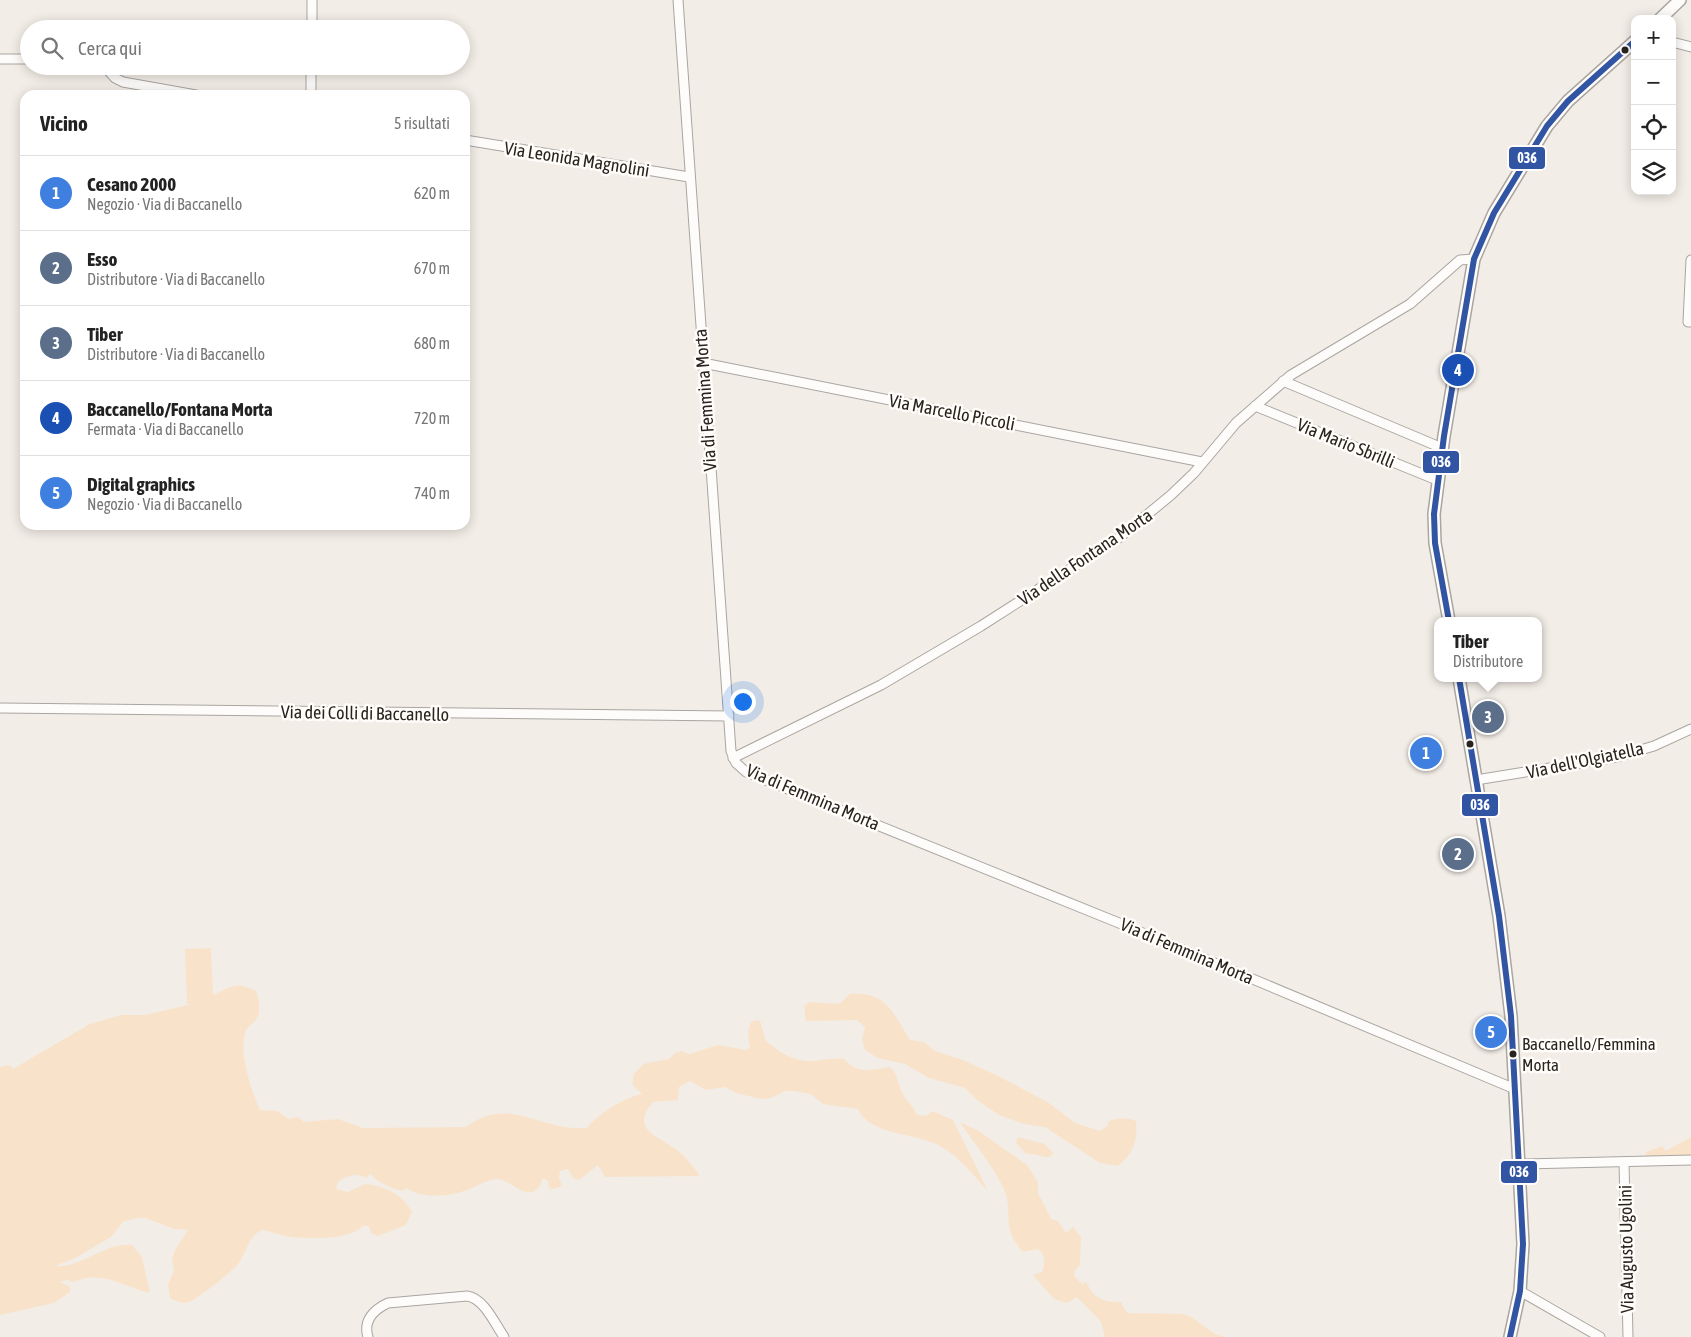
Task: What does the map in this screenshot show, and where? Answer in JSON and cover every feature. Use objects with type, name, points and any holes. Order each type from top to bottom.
[{"type":"street","points":[[312,0],[312,20]]},
{"type":"street","name":"Via di Femmina Morta","points":[[678,0],[689,177],[733,758],[746,772],[1118,923],[1515,1089]]},
{"type":"street","points":[[1664,15],[1680,0]]},
{"type":"street","points":[[1676,43],[1691,47]]},
{"type":"street","points":[[1448,617],[1434,528],[1437,480],[1474,259],[1494,213],[1547,126],[1574,96],[1631,45]]},
{"type":"street","points":[[0,59],[20,59]]},
{"type":"street","points":[[112,75],[123,82],[168,90]]},
{"type":"street","points":[[311,75],[311,90]]},
{"type":"street","name":"Via Leonida Magnolini","points":[[470,141],[689,177]]},
{"type":"street","name":"Via della Fontana Morta","points":[[733,758],[866,694],[987,622],[1120,537],[1171,495],[1227,432],[1283,381],[1308,363],[1410,304],[1458,261],[1474,259]]},
{"type":"street","points":[[1691,260],[1688,322],[1691,322]]},
{"type":"street","name":"Via Marcello Piccoli","points":[[703,363],[1202,462]]},
{"type":"street","points":[[1283,381],[1442,448]]},
{"type":"street","name":"Via Mario Sbrilli","points":[[1255,406],[1437,480]]},
{"type":"street","points":[[1460,682],[1506,965],[1520,1164],[1523,1244],[1520,1291],[1510,1337]]},
{"type":"street","name":"Via dei Colli di Baccanello","points":[[0,708],[729,716]]},
{"type":"street","name":"Via dell'Olgiatella","points":[[1476,780],[1617,757],[1640,751],[1691,729]]},
{"type":"street","points":[[1520,1164],[1691,1160]]},
{"type":"street","name":"Via Augusto Ugolini","points":[[1624,1162],[1628,1337]]},
{"type":"street","points":[[1520,1291],[1600,1337]]},
{"type":"street","points":[[368,1337],[366,1327],[369,1318],[377,1309],[388,1303],[467,1296],[475,1298],[481,1303],[504,1337]]},
{"type":"shaded area","points":[[211,948],[213,995],[234,986],[243,986],[256,991],[259,1014],[246,1031],[244,1051],[250,1082],[260,1110],[277,1111],[289,1119],[298,1117],[304,1122],[338,1119],[363,1128],[466,1127],[482,1118],[496,1114],[511,1114],[570,1128],[587,1128],[612,1107],[642,1094],[632,1084],[634,1074],[643,1064],[669,1059],[675,1053],[681,1051],[689,1054],[718,1045],[746,1050],[750,1048],[748,1035],[751,1022],[757,1020],[760,1021],[766,1041],[780,1052],[791,1057],[803,1061],[844,1059],[860,1070],[890,1067],[895,1074],[903,1095],[914,1108],[917,1115],[927,1116],[932,1111],[953,1120],[988,1191],[966,1166],[947,1150],[930,1141],[883,1129],[872,1124],[864,1118],[858,1109],[823,1104],[811,1094],[793,1091],[785,1091],[771,1098],[761,1099],[736,1093],[725,1087],[706,1090],[690,1081],[679,1087],[678,1100],[653,1102],[646,1112],[644,1119],[645,1126],[649,1131],[680,1153],[700,1176],[605,1177],[598,1165],[579,1180],[573,1178],[568,1169],[560,1171],[559,1177],[562,1186],[554,1189],[549,1188],[548,1181],[543,1178],[539,1187],[534,1192],[524,1191],[497,1179],[460,1192],[436,1196],[420,1194],[406,1188],[403,1191],[395,1189],[381,1183],[370,1174],[366,1178],[359,1175],[352,1176],[338,1182],[336,1189],[348,1192],[365,1184],[393,1192],[404,1200],[412,1212],[406,1225],[378,1236],[371,1233],[369,1226],[362,1226],[357,1231],[338,1237],[327,1238],[293,1237],[262,1230],[251,1240],[235,1268],[206,1291],[186,1303],[170,1298],[168,1284],[174,1271],[172,1259],[175,1250],[188,1230],[174,1229],[145,1218],[136,1218],[123,1222],[111,1237],[75,1258],[55,1266],[74,1264],[112,1247],[132,1245],[142,1257],[150,1293],[103,1278],[84,1278],[74,1282],[67,1280],[60,1282],[70,1287],[70,1292],[54,1303],[0,1315],[0,1067],[10,1065],[13,1069],[90,1024],[121,1015],[145,1015],[192,1004],[187,1004],[185,949]]},
{"type":"shaded area","points":[[850,994],[863,994],[881,1000],[888,1006],[910,1040],[924,1042],[935,1051],[963,1060],[1002,1078],[1049,1103],[1075,1123],[1100,1131],[1107,1126],[1109,1121],[1116,1119],[1123,1118],[1136,1121],[1136,1135],[1131,1152],[1117,1166],[1100,1163],[1045,1127],[1024,1124],[999,1115],[977,1100],[965,1088],[929,1078],[905,1064],[878,1058],[865,1050],[862,1039],[865,1027],[857,1020],[806,1021],[804,1006],[810,1002],[839,1004]]},
{"type":"shaded area","points":[[960,1122],[979,1131],[1027,1165],[1038,1182],[1038,1193],[1051,1219],[1058,1221],[1066,1233],[1073,1227],[1081,1237],[1080,1265],[1074,1272],[1075,1277],[1083,1285],[1086,1281],[1095,1296],[1104,1300],[1121,1302],[1127,1313],[1183,1314],[1214,1333],[1225,1337],[1105,1337],[1101,1322],[1077,1297],[1067,1303],[1054,1299],[1033,1275],[1042,1272],[1044,1257],[1038,1249],[1023,1252],[1011,1234],[1008,1204],[1003,1187]]},
{"type":"shaded area","points":[[1018,1137],[1045,1144],[1053,1153],[1050,1157],[1026,1154],[1016,1143]]},
{"type":"shaded area","points":[[1691,1137],[1691,1163],[1680,1161],[1644,1167],[1646,1152],[1662,1146],[1666,1151]]},
{"type":"transit line","name":"036","points":[[1448,617],[1435,543],[1434,514],[1444,436],[1474,259],[1494,213],[1547,126],[1568,101],[1631,45]]},
{"type":"transit line","name":"036","points":[[1460,682],[1499,916],[1511,1016],[1523,1244],[1520,1291],[1510,1337]]},
{"type":"place","name":"Baccanello/Fontana Morta","points":[[1458,370]]},
{"type":"place","name":"Tiber","points":[[1488,717]]},
{"type":"place","name":"Cesano 2000","points":[[1426,753]]},
{"type":"place","name":"Esso","points":[[1458,854]]},
{"type":"place","name":"Digital graphics","points":[[1491,1032]]},
{"type":"place","name":"Baccanello/Femmina Morta","points":[[1513,1054]]}]
